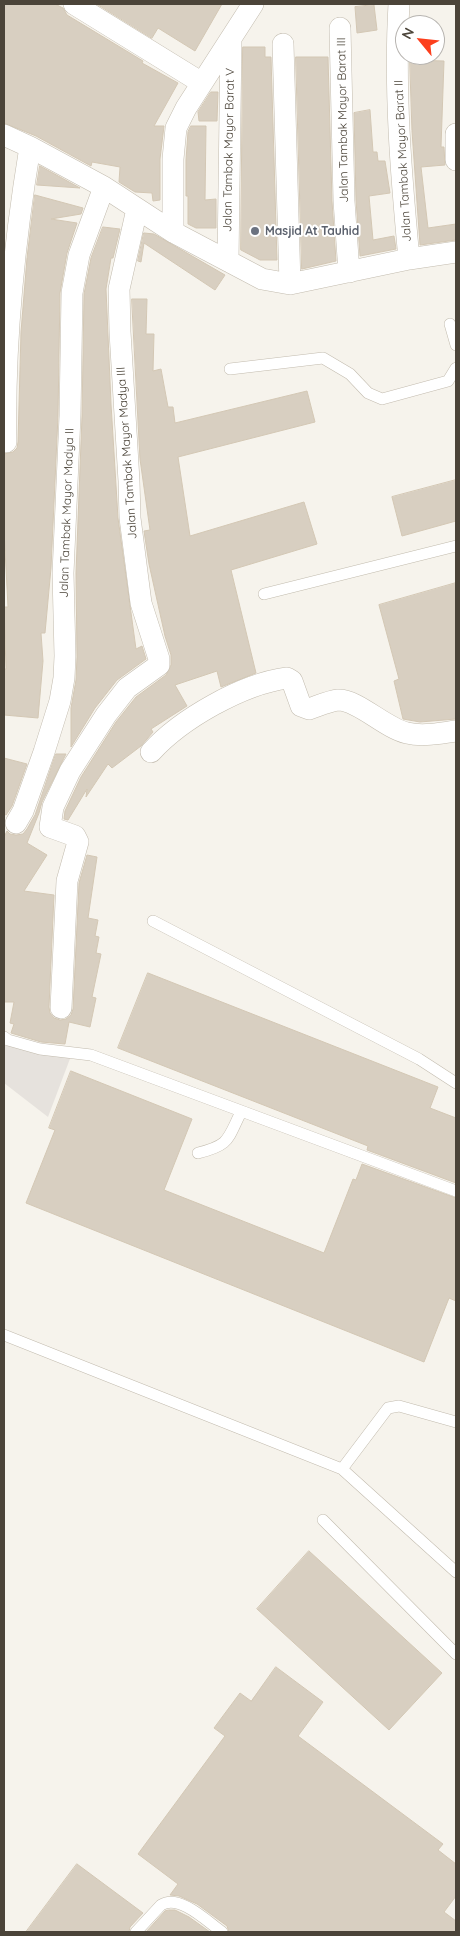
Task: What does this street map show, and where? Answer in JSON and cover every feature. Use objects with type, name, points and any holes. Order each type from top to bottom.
[{"type":"street","points":[[173,232],[173,159],[176,128],[186,108],[253,4]]},
{"type":"street","name":"Jalan Tambak Mayor Barat II","points":[[399,4],[397,48],[401,163],[409,259]]},
{"type":"street","points":[[80,6],[202,83]]},
{"type":"street","name":"Jalan Tambak Mayor Barat III","points":[[340,28],[344,201],[349,272]]},
{"type":"street","name":"Jalan Tambak Mayor Barat V","points":[[228,260],[231,40]]},
{"type":"street","points":[[282,44],[290,284]]},
{"type":"street","points":[[456,134],[456,160]]},
{"type":"street","points":[[4,135],[104,187],[173,232],[262,279],[290,284],[409,259],[456,252]]},
{"type":"street","points":[[6,442],[6,370],[10,312],[16,246],[30,147]]},
{"type":"street","name":"Jalan Tambak Mayor Madya II","points":[[10,822],[23,811],[60,701],[64,678],[66,656],[63,573],[70,416],[72,293],[79,255],[104,187]]},
{"type":"street","name":"Jalan Tambak Mayor Madya III","points":[[51,817],[70,771],[106,715],[127,688],[159,666],[159,659],[141,603],[130,518],[120,332],[119,289],[137,209]]},
{"type":"street","points":[[151,752],[179,726],[223,700],[255,686],[287,678],[292,680],[300,706],[304,708],[309,709],[335,701],[348,701],[395,730],[409,734],[456,731]]},
{"type":"street","points":[[10,822],[26,822],[51,817],[75,836],[78,842],[67,881],[61,1008]]},
{"type":"lane","points":[[450,324],[456,345]]},
{"type":"lane","points":[[230,369],[323,358],[350,374],[368,393],[382,399],[448,381],[456,368]]},
{"type":"lane","points":[[264,594],[456,546]]},
{"type":"lane","points":[[153,920],[419,1059],[456,1083]]},
{"type":"lane","points":[[4,1037],[8,1040],[40,1049],[91,1055],[456,1191]]},
{"type":"lane","points":[[198,1153],[222,1146],[241,1112]]},
{"type":"lane","points":[[4,1335],[342,1468],[456,1572]]},
{"type":"lane","points":[[342,1468],[388,1408],[399,1406],[456,1422]]},
{"type":"lane","points":[[323,1520],[456,1654]]},
{"type":"lane","points":[[136,1932],[161,1905],[165,1902],[173,1901],[186,1906],[222,1932]]},
{"type":"shaded area","points":[[4,1045],[71,1056],[48,1117],[4,1083]]},
{"type":"building","points":[[4,4],[55,4],[63,8],[67,15],[143,61],[142,63],[178,83],[154,126],[164,126],[160,159],[160,200],[153,201],[152,193],[135,192],[119,182],[120,167],[92,162],[91,166],[36,136],[4,123]]},
{"type":"building","points":[[97,4],[222,4],[195,51],[158,28],[152,38]]},
{"type":"building","points":[[374,5],[377,30],[357,33],[355,7]]},
{"type":"building","points":[[243,47],[265,47],[265,57],[271,57],[277,260],[260,260],[241,250]]},
{"type":"building","points":[[296,57],[328,57],[332,201],[336,261],[302,269]]},
{"type":"building","points":[[410,65],[444,65],[441,147],[444,147],[445,165],[421,167],[428,228],[456,224],[456,240],[420,245],[412,131]]},
{"type":"building","points":[[211,92],[218,92],[217,121],[199,121],[198,112]]},
{"type":"building","points":[[370,110],[373,152],[377,152],[378,161],[385,161],[390,193],[369,196],[373,240],[394,236],[396,249],[360,256],[356,200],[354,113]]},
{"type":"building","points":[[191,126],[206,126],[205,200],[216,199],[216,228],[196,228],[188,224],[186,160],[188,132]]},
{"type":"building","points":[[40,166],[80,188],[37,185]]},
{"type":"building","points":[[35,195],[83,208],[81,214],[51,219],[77,223],[67,253],[60,293],[58,416],[51,568],[45,633],[41,633],[43,661],[38,718],[4,715],[4,669],[6,669],[4,607],[8,607],[4,531],[4,454],[13,452],[17,448],[18,442],[21,332],[27,258]]},
{"type":"building","points":[[103,227],[120,229],[113,258],[111,258],[106,289],[111,404],[118,518],[136,649],[142,646],[146,659],[117,680],[95,708],[71,747],[71,708],[76,680],[77,657],[76,573],[84,294],[91,258]]},
{"type":"building","points":[[144,233],[154,234],[225,275],[215,290],[144,243],[141,262],[138,261]]},
{"type":"building","points":[[132,299],[147,299],[146,334],[154,334],[153,371],[161,369],[168,407],[173,407],[175,423],[307,391],[315,422],[178,457],[190,536],[304,502],[317,544],[231,570],[256,673],[221,687],[217,671],[175,685],[187,706],[151,729],[153,732],[141,746],[112,768],[108,764],[86,797],[87,789],[68,820],[64,819],[65,811],[81,777],[116,722],[136,697],[166,675],[171,665],[171,655],[149,564],[144,531],[150,530],[140,459]]},
{"type":"building","points":[[456,480],[456,521],[402,536],[392,497]]},
{"type":"building","points":[[456,583],[456,719],[420,722],[403,719],[394,681],[399,679],[379,605]]},
{"type":"building","points":[[56,754],[66,754],[42,802],[27,843],[47,855],[24,891],[54,895],[49,1007],[50,1013],[54,1018],[66,1019],[71,1015],[73,1009],[79,883],[87,855],[97,857],[88,918],[98,920],[95,936],[99,937],[96,953],[101,954],[92,997],[96,998],[90,1027],[69,1022],[65,1044],[41,1042],[11,1033],[14,1024],[10,1023],[14,1002],[4,1002],[4,837],[7,831],[10,834],[16,835],[23,834],[27,829],[35,815]]},
{"type":"building","points":[[4,758],[27,764],[12,806],[6,815],[4,814]]},
{"type":"building","points":[[148,973],[438,1087],[430,1108],[456,1118],[456,1183],[367,1150],[368,1146],[118,1048]]},
{"type":"building","points":[[71,1071],[192,1119],[164,1190],[324,1253],[353,1179],[356,1180],[362,1164],[456,1198],[456,1301],[449,1298],[424,1362],[26,1203],[55,1130],[49,1128]]},
{"type":"building","points":[[309,1551],[442,1673],[389,1730],[257,1609]]},
{"type":"building","points":[[276,1667],[323,1702],[298,1736],[443,1844],[438,1850],[456,1864],[456,1896],[444,1912],[456,1921],[456,1932],[229,1932],[227,1926],[197,1904],[179,1896],[170,1895],[178,1884],[138,1854],[225,1736],[214,1728],[240,1693],[251,1701]]},
{"type":"building","points":[[77,1864],[143,1913],[130,1927],[129,1932],[26,1932]]},
{"type":"building","points":[[175,1910],[189,1917],[210,1932],[146,1932],[165,1911]]},
{"type":"place","name":"Masjid At Tauhid","points":[[255,231]]}]
